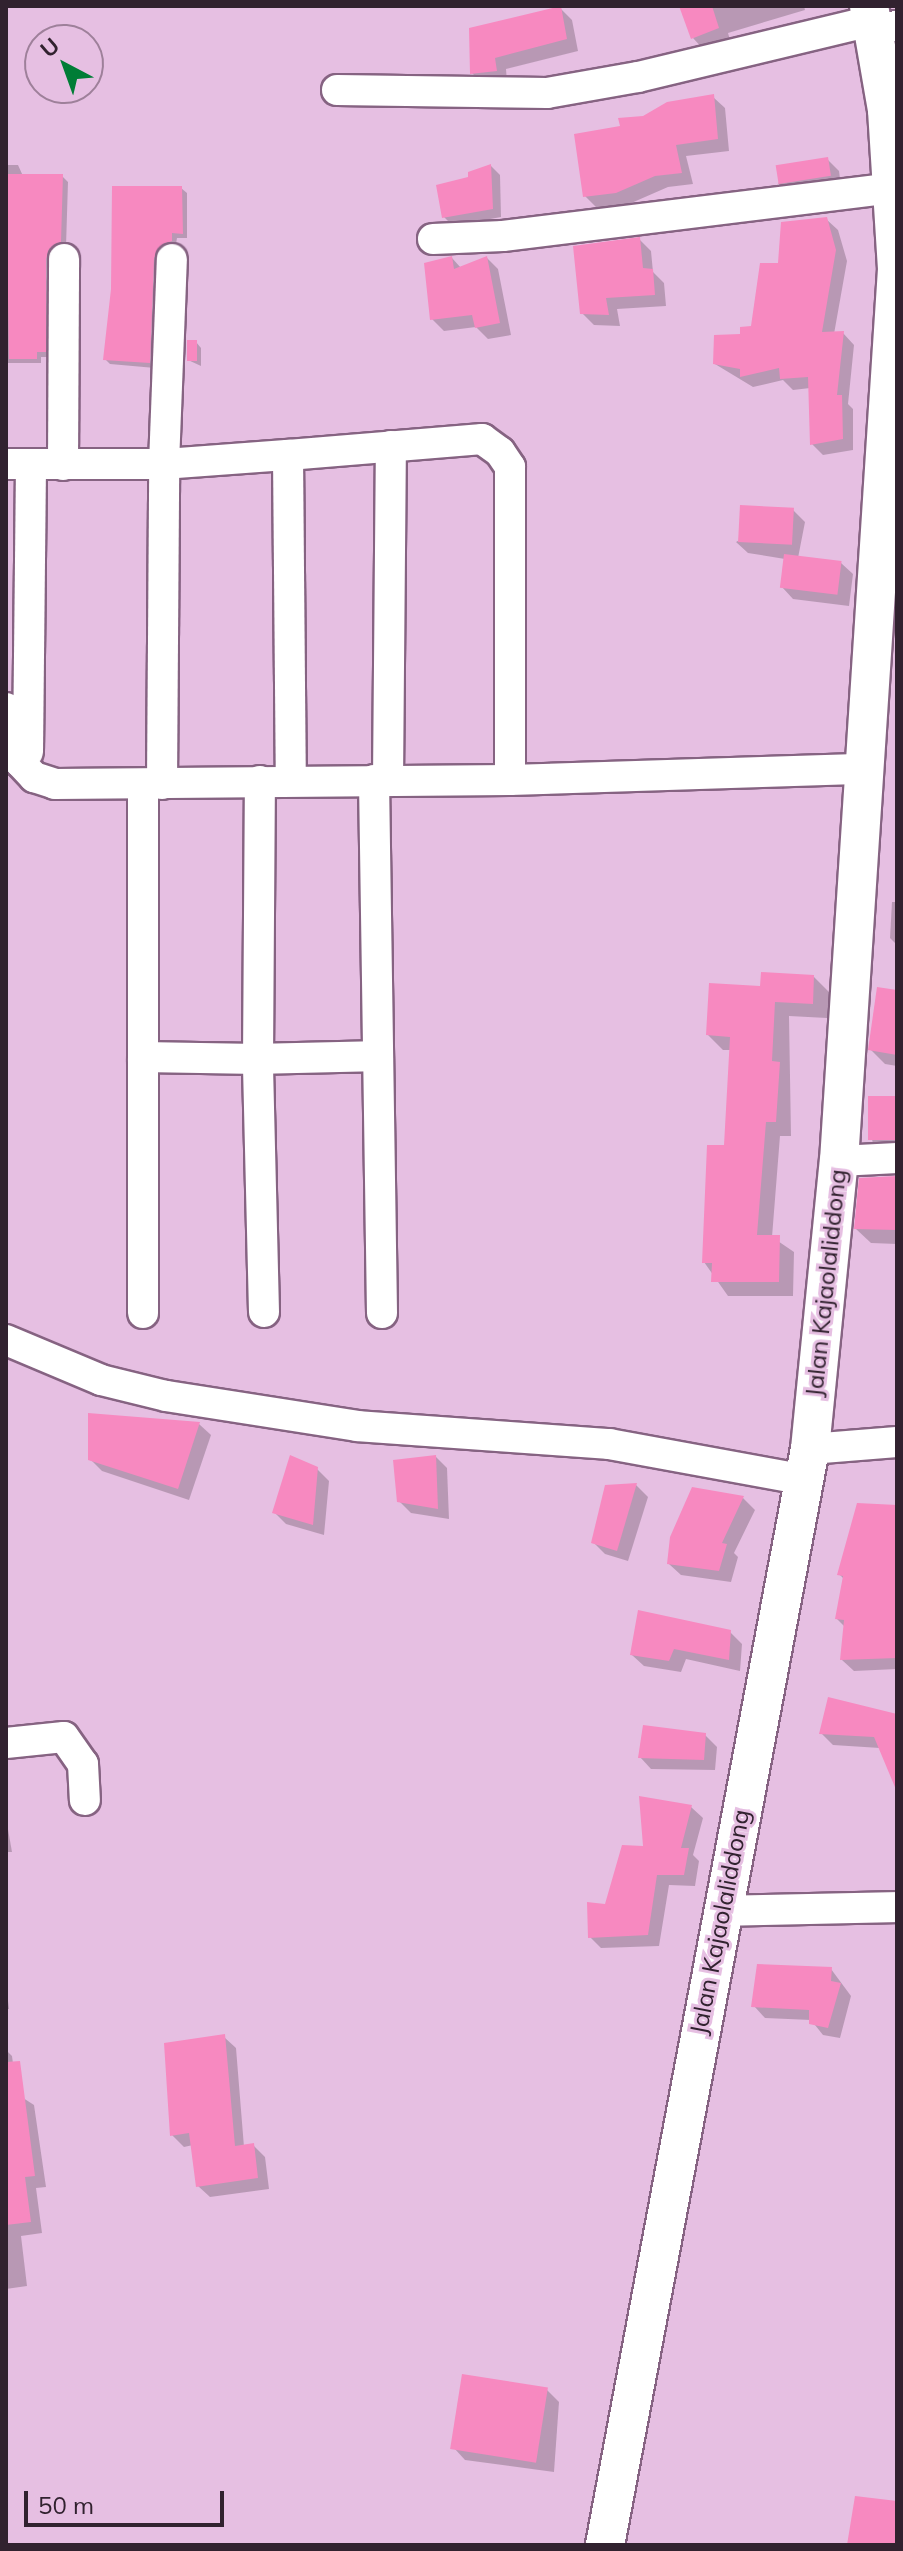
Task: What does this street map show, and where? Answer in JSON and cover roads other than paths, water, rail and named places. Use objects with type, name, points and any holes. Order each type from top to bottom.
[{"type":"street","points":[[337,90],[547,93],[638,77],[878,20]]},
{"type":"street","name":"Jalan Kajaolaliddong","points":[[605,2545],[721,1911],[808,1464],[839,1161],[897,269],[894,188],[878,20]]},
{"type":"street","points":[[433,239],[503,236],[894,188]]},
{"type":"street","points":[[63,465],[64,259]]},
{"type":"street","points":[[143,1313],[143,1057],[172,259]]},
{"type":"street","points":[[27,770],[18,464],[164,464],[482,439],[510,467],[510,780]]},
{"type":"street","points":[[382,1313],[378,1056],[381,780],[391,446]]},
{"type":"street","points":[[288,455],[291,779]]},
{"type":"street","points":[[6,708],[13,747],[27,770],[55,784],[291,779],[510,780],[865,769]]},
{"type":"street","points":[[260,781],[258,1059],[264,1312]]},
{"type":"street","points":[[143,1057],[258,1059],[378,1056]]},
{"type":"street","points":[[839,1161],[897,1158]]},
{"type":"street","points":[[6,1340],[101,1380],[166,1396],[357,1426],[609,1444],[808,1464],[897,1442]]},
{"type":"street","points":[[6,1743],[64,1737],[83,1764],[85,1800]]},
{"type":"street","points":[[721,1911],[897,1907]]}]
